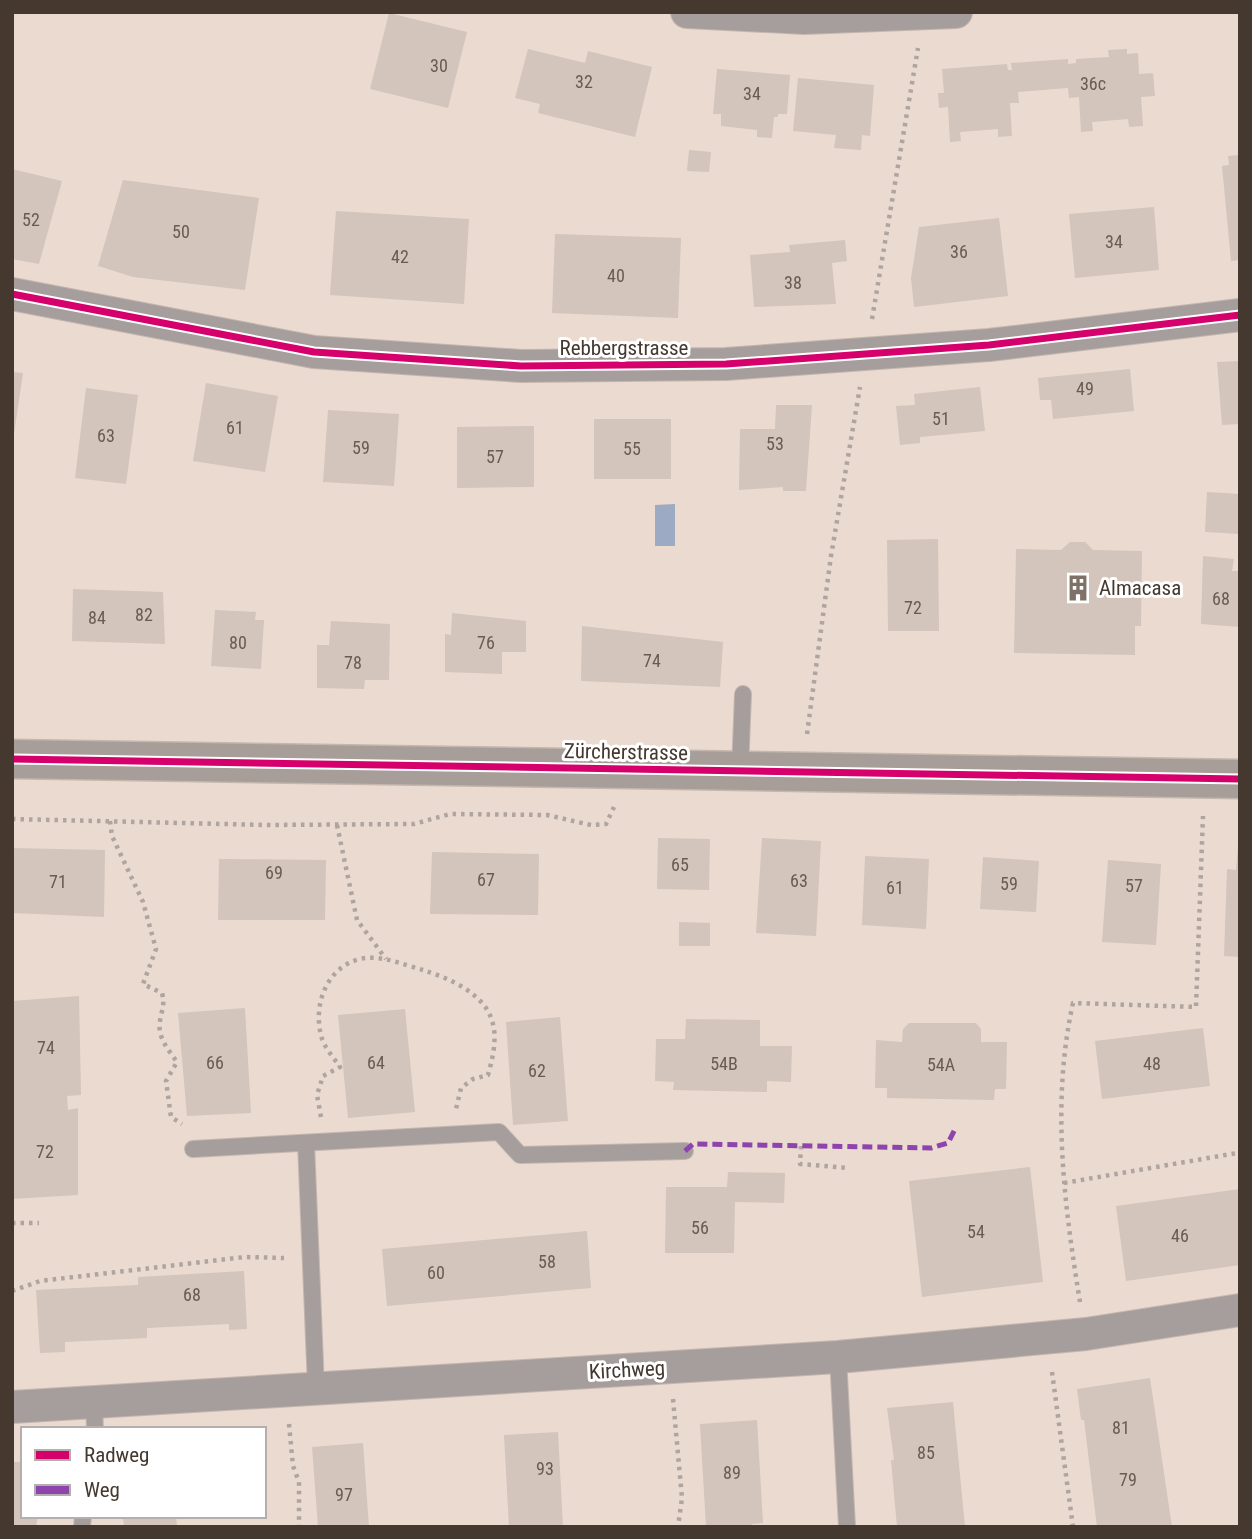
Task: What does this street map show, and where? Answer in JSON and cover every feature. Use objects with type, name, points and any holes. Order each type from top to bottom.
[{"type":"main road","name":"Zürcherstrasse","points":[[12,759],[1240,779]]},
{"type":"street","points":[[687,12],[804,18],[956,12]]},
{"type":"street","name":"Rebbergstrasse","points":[[12,294],[328,353],[521,366],[864,365],[989,345],[1240,314]]},
{"type":"street","name":"Kirchweg","points":[[12,1407],[95,1416],[316,1388],[838,1357],[1086,1334],[1240,1310]]},
{"type":"lane","points":[[740,771],[743,694]]},
{"type":"lane","points":[[193,1149],[499,1132],[520,1155],[685,1151]]},
{"type":"lane","points":[[306,1143],[316,1388]]},
{"type":"lane","points":[[838,1357],[847,1527]]},
{"type":"path","points":[[805,742],[831,555],[918,45]]},
{"type":"path","points":[[12,819],[337,825],[414,824],[450,814],[464,814],[547,815],[591,825],[606,824],[613,815],[615,804]]},
{"type":"path","points":[[1086,1334],[1063,1183],[1062,1109],[1068,1028],[1073,1003],[1196,1007],[1203,814]]},
{"type":"path","points":[[110,821],[112,836],[143,902],[156,949],[143,984],[162,993],[165,1005],[159,1023],[162,1040],[177,1062],[166,1081],[171,1117],[192,1130],[193,1149]]},
{"type":"path","points":[[337,825],[357,920],[386,959]]},
{"type":"path","points":[[306,1143],[322,1128],[317,1095],[323,1076],[340,1067],[321,1036],[321,995],[326,982],[346,964],[362,958],[386,959],[441,976],[470,992],[487,1010],[497,1044],[488,1075],[473,1079],[461,1088],[456,1104],[458,1134]]},
{"type":"path","points":[[801,1146],[800,1164],[849,1168]]},
{"type":"path","points":[[1063,1183],[1237,1153]]},
{"type":"path","points":[[12,1223],[39,1223]]},
{"type":"path","points":[[12,1291],[40,1282],[244,1256],[310,1259]]},
{"type":"path","points":[[1052,1371],[1073,1527]]},
{"type":"path","points":[[671,1389],[682,1498],[678,1527]]},
{"type":"path","points":[[288,1411],[293,1466],[299,1482],[299,1527]]},
{"type":"water","points":[[675,504],[675,546],[655,546],[655,505]]},
{"type":"building","points":[[389,13],[467,32],[448,108],[370,89]]},
{"type":"building","points":[[528,49],[585,63],[588,51],[652,67],[635,137],[538,113],[540,104],[515,98]]},
{"type":"building","points":[[1127,49],[1127,54],[1138,53],[1139,74],[1153,73],[1155,96],[1141,97],[1143,126],[1129,127],[1128,119],[1092,122],[1093,131],[1081,132],[1079,97],[1069,98],[1068,88],[1018,92],[1019,103],[1010,103],[1012,136],[998,137],[998,129],[960,132],[961,141],[950,142],[948,107],[939,108],[938,93],[944,93],[942,69],[1007,64],[1008,70],[1012,70],[1011,63],[1068,59],[1068,64],[1076,63],[1076,59],[1109,57],[1108,50]]},
{"type":"building","points":[[717,69],[790,75],[787,114],[774,117],[772,138],[757,137],[757,130],[721,126],[721,114],[713,114]]},
{"type":"building","points":[[798,78],[874,85],[870,136],[862,135],[861,150],[834,148],[836,135],[793,131]]},
{"type":"building","points":[[689,150],[711,152],[709,172],[687,171]]},
{"type":"building","points":[[1240,155],[1240,260],[1231,261],[1222,166],[1229,165],[1228,156]]},
{"type":"building","points":[[12,169],[62,181],[39,264],[12,259]]},
{"type":"building","points":[[123,180],[259,198],[245,290],[133,277],[98,266]]},
{"type":"building","points":[[1154,207],[1159,270],[1075,278],[1069,214]]},
{"type":"building","points":[[336,211],[469,219],[464,304],[330,295]]},
{"type":"building","points":[[999,218],[1008,296],[914,307],[911,278],[919,227]]},
{"type":"building","points":[[555,234],[681,238],[678,318],[552,313]]},
{"type":"building","points":[[845,240],[847,261],[832,263],[836,304],[754,307],[750,255],[790,252],[789,245]]},
{"type":"building","points":[[1240,361],[1240,424],[1222,425],[1217,362]]},
{"type":"building","points":[[1130,369],[1134,411],[1053,419],[1051,400],[1040,400],[1038,378]]},
{"type":"building","points":[[12,372],[23,373],[14,434],[12,434]]},
{"type":"building","points":[[206,383],[278,396],[265,472],[193,461]]},
{"type":"building","points":[[980,387],[985,431],[920,437],[920,443],[900,445],[896,406],[915,405],[914,394]]},
{"type":"building","points":[[86,388],[138,395],[126,484],[75,478]]},
{"type":"building","points":[[776,405],[812,405],[806,491],[783,491],[783,487],[739,490],[740,429],[775,429]]},
{"type":"building","points":[[328,410],[399,414],[394,486],[323,482]]},
{"type":"building","points":[[594,419],[671,419],[671,479],[594,479]]},
{"type":"building","points":[[534,426],[534,487],[457,488],[457,427]]},
{"type":"building","points":[[1207,492],[1240,494],[1240,534],[1205,532]]},
{"type":"building","points":[[938,539],[939,631],[888,631],[887,540]]},
{"type":"building","name":"Almacasa","points":[[1070,542],[1085,542],[1093,550],[1142,551],[1141,626],[1135,626],[1135,655],[1014,653],[1016,549],[1061,550]]},
{"type":"building","points":[[1203,556],[1234,559],[1232,571],[1240,571],[1240,627],[1201,624]]},
{"type":"building","points":[[73,589],[163,592],[165,644],[72,641]]},
{"type":"building","points":[[215,610],[256,612],[255,620],[264,620],[261,669],[211,666]]},
{"type":"building","points":[[452,613],[526,621],[526,652],[502,652],[502,674],[445,672],[445,634],[451,635]]},
{"type":"building","points":[[331,621],[390,624],[389,680],[365,680],[364,689],[317,688],[317,645],[329,645]]},
{"type":"building","points":[[582,626],[723,642],[720,687],[581,681]]},
{"type":"building","points":[[658,838],[710,839],[709,890],[657,889]]},
{"type":"building","points":[[762,838],[821,841],[816,936],[756,933]]},
{"type":"building","points":[[1238,845],[1240,957],[1224,956],[1227,869],[1236,870]]},
{"type":"building","points":[[12,848],[105,850],[104,917],[12,913]]},
{"type":"building","points":[[432,852],[539,854],[538,915],[430,914]]},
{"type":"building","points":[[865,856],[929,859],[926,929],[862,925]]},
{"type":"building","points":[[983,857],[1039,861],[1036,912],[980,909]]},
{"type":"building","points":[[219,859],[326,860],[325,920],[218,920]]},
{"type":"building","points":[[1108,860],[1161,864],[1156,945],[1102,942]]},
{"type":"building","points":[[679,922],[710,923],[710,946],[679,946]]},
{"type":"building","points":[[79,996],[81,1095],[67,1096],[68,1110],[78,1108],[78,1195],[12,1199],[12,1001]]},
{"type":"building","points":[[245,1008],[251,1113],[187,1116],[178,1013]]},
{"type":"building","points":[[405,1009],[415,1112],[348,1118],[338,1015]]},
{"type":"building","points":[[560,1017],[568,1121],[513,1125],[506,1022]]},
{"type":"building","points":[[686,1019],[760,1020],[760,1046],[792,1046],[791,1082],[767,1081],[767,1092],[673,1090],[674,1082],[655,1081],[656,1039],[685,1039]]},
{"type":"building","points":[[909,1023],[976,1023],[981,1029],[981,1042],[1007,1042],[1006,1089],[995,1089],[994,1100],[887,1098],[887,1088],[875,1088],[876,1040],[902,1042],[903,1029]]},
{"type":"building","points":[[1203,1028],[1210,1086],[1102,1099],[1095,1041]]},
{"type":"building","points":[[1030,1167],[1043,1282],[922,1297],[909,1181]]},
{"type":"building","points":[[728,1172],[785,1173],[784,1203],[735,1202],[734,1253],[665,1253],[666,1187],[727,1187]]},
{"type":"building","points":[[1240,1189],[1240,1265],[1126,1281],[1116,1206]]},
{"type":"building","points":[[587,1231],[591,1288],[387,1306],[382,1249]]},
{"type":"building","points":[[244,1271],[247,1329],[229,1330],[229,1324],[147,1328],[147,1338],[65,1342],[65,1352],[40,1353],[36,1290],[138,1285],[138,1277]]},
{"type":"building","points":[[1150,1378],[1172,1527],[1097,1527],[1084,1420],[1081,1420],[1077,1389]]},
{"type":"building","points":[[953,1402],[965,1527],[897,1527],[891,1460],[894,1460],[887,1408]]},
{"type":"building","points":[[757,1420],[763,1523],[752,1524],[752,1527],[706,1527],[700,1424]]},
{"type":"building","points":[[558,1432],[563,1527],[509,1527],[504,1435]]},
{"type":"building","points":[[363,1443],[369,1527],[318,1527],[312,1447]]},
{"type":"building","points":[[12,1462],[21,1462],[21,1518],[38,1518],[36,1527],[12,1527]]},
{"type":"building","points":[[123,1518],[176,1518],[177,1527],[124,1527]]},
{"type":"marked path","points":[[685,1151],[693,1144],[931,1148],[948,1143],[956,1127]]},
{"type":"cycle path","points":[[12,294],[314,352],[521,366],[726,364],[989,345],[1240,315]]},
{"type":"cycle path","points":[[12,759],[1240,779]]},
{"type":"place","name":"Almacasa","points":[[1078,588]]}]
